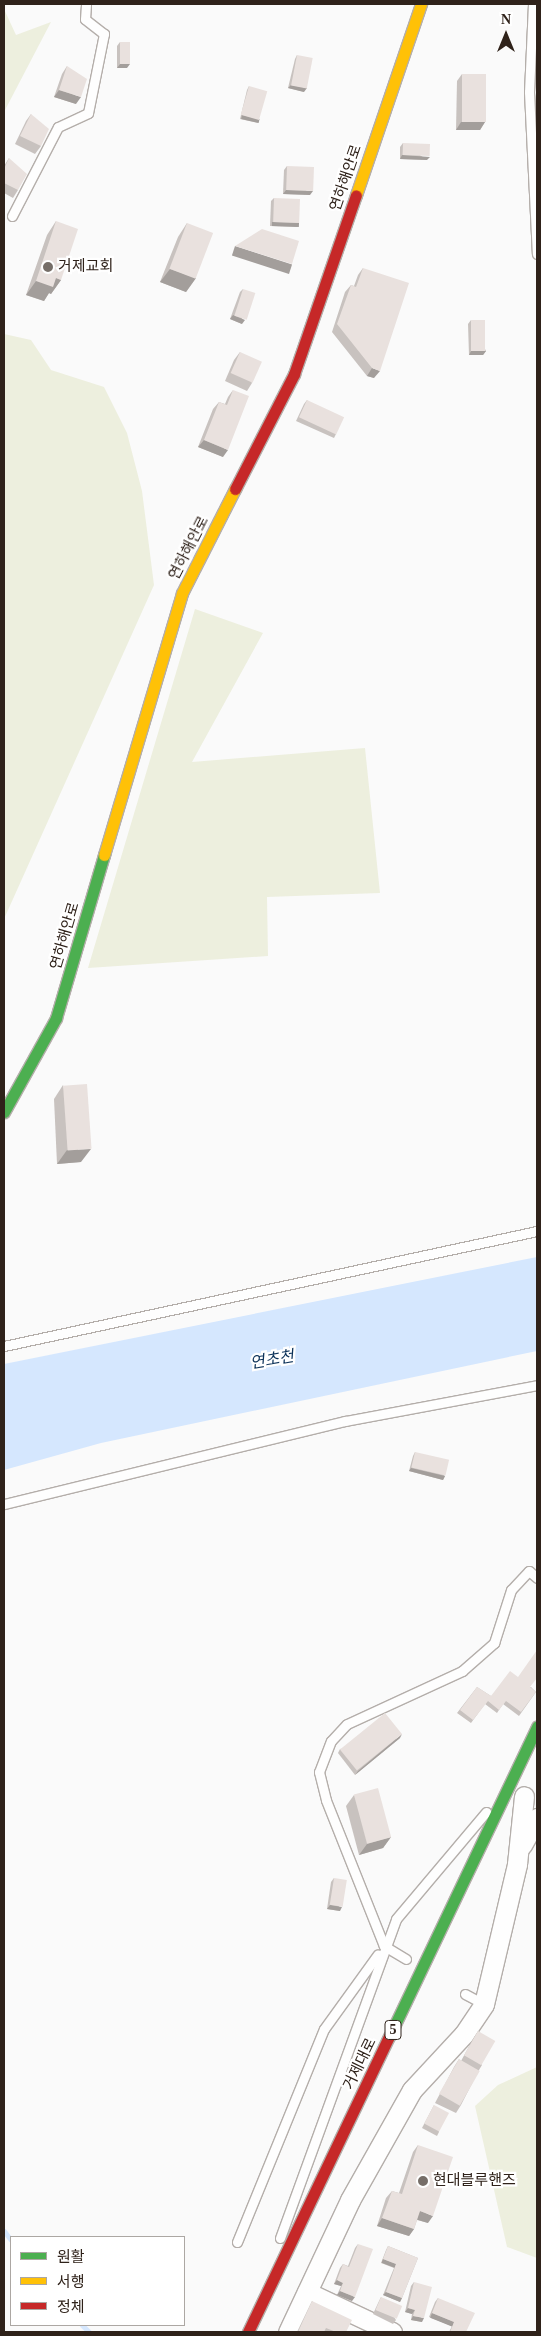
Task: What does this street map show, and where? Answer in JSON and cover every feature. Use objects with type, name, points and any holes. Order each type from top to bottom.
[{"type":"street","name":"연하해안로","points":[[4,1112],[56,1018],[182,593],[294,374],[421,4]]},
{"type":"street","name":"거제대로","points":[[506,1834],[537,1727]]},
{"type":"street","name":"거제대로","points":[[251,2327],[519,1792]]},
{"type":"street","points":[[288,2332],[350,2200],[412,2090],[464,2034],[484,2004],[502,1940],[519,1852],[519,1792]]},
{"type":"street","points":[[519,1852],[537,1818]]},
{"type":"street","points":[[307,2292],[392,2332]]},
{"type":"lane","points":[[12,216],[58,127],[88,113],[104,34],[85,19],[86,4]]},
{"type":"lane","points":[[532,4],[529,92],[537,254]]},
{"type":"lane","points":[[4,1346],[537,1231]]},
{"type":"lane","points":[[4,1504],[345,1421],[537,1385]]},
{"type":"lane","points":[[406,1959],[384,1946],[326,1800],[320,1772],[331,1741],[347,1724],[462,1671],[494,1643],[511,1590],[529,1570],[537,1578]]},
{"type":"lane","points":[[251,2327],[286,2216],[384,1946],[396,1919],[462,1834],[519,1792]]},
{"type":"lane","points":[[237,2242],[324,2029],[384,1946]]},
{"type":"lane","points":[[465,1994],[484,2004]]},
{"type":"green space","points":[[4,9],[16,35],[51,22],[4,112]]},
{"type":"green space","points":[[4,334],[31,340],[51,370],[104,387],[127,433],[142,491],[154,585],[4,919]]},
{"type":"green space","points":[[195,609],[263,633],[192,762],[365,748],[380,893],[267,897],[268,956],[88,968]]},
{"type":"green space","points":[[537,2067],[537,2258],[507,2247],[475,2106],[498,2085]]},
{"type":"water","name":"연초천","points":[[537,1257],[537,1351],[101,1443],[4,1470],[4,1364]]},
{"type":"building","points":[[120,42],[130,42],[130,64],[120,64]]},
{"type":"building","points":[[297,55],[313,58],[307,88],[291,85]]},
{"type":"building","points":[[67,66],[87,79],[81,97],[59,90]]},
{"type":"building","points":[[462,74],[486,74],[486,122],[462,122]]},
{"type":"building","points":[[249,86],[267,91],[259,120],[241,115]]},
{"type":"building","points":[[31,114],[49,129],[41,146],[20,136]]},
{"type":"building","points":[[403,143],[430,144],[430,156],[403,155]]},
{"type":"building","points":[[9,158],[27,174],[18,190],[4,183],[4,169]]},
{"type":"building","points":[[287,166],[314,167],[313,191],[286,190]]},
{"type":"building","points":[[274,198],[300,199],[299,223],[273,222]]},
{"type":"building","name":"거제교회","points":[[56,221],[78,229],[61,280],[56,278],[53,287],[36,281]]},
{"type":"building","points":[[187,223],[213,233],[196,279],[169,269]]},
{"type":"building","points":[[262,229],[299,241],[292,264],[235,246]]},
{"type":"building","points":[[363,268],[409,283],[380,371],[372,368],[337,324],[351,285],[356,287]]},
{"type":"building","points":[[243,289],[255,293],[247,320],[234,316]]},
{"type":"building","points":[[471,320],[485,320],[485,351],[471,351]]},
{"type":"building","points":[[240,352],[262,362],[253,383],[231,373]]},
{"type":"building","points":[[233,390],[249,396],[228,450],[204,440],[219,402],[227,405]]},
{"type":"building","points":[[307,400],[344,417],[336,435],[299,417]]},
{"type":"building","points":[[87,1084],[92,1149],[68,1151],[63,1086]]},
{"type":"building","points":[[415,1452],[449,1460],[446,1475],[411,1468]]},
{"type":"building","points":[[537,1650],[537,1678],[530,1687],[536,1692],[521,1712],[506,1701],[499,1710],[488,1701],[473,1720],[460,1710],[477,1687],[491,1696],[510,1671],[518,1677]]},
{"type":"building","points":[[385,1713],[402,1734],[357,1770],[340,1750]]},
{"type":"building","points":[[378,1788],[391,1837],[367,1844],[354,1794]]},
{"type":"building","points":[[334,1878],[347,1880],[343,1907],[330,1905]]},
{"type":"building","points":[[478,2031],[495,2041],[481,2065],[464,2055]]},
{"type":"building","points":[[459,2059],[480,2071],[460,2106],[439,2094]]},
{"type":"building","points":[[434,2105],[449,2113],[439,2132],[424,2124]]},
{"type":"building","name":"현대블루핸즈","points":[[418,2145],[453,2157],[433,2216],[420,2211],[414,2229],[382,2218],[392,2191],[402,2194]]},
{"type":"building","points":[[358,2244],[373,2249],[355,2297],[340,2291],[343,2283],[337,2280],[343,2264],[349,2267]]},
{"type":"building","points":[[388,2246],[418,2258],[402,2298],[386,2292],[396,2264],[383,2259]]},
{"type":"building","points":[[414,2282],[432,2287],[424,2318],[413,2316],[415,2310],[408,2308]]},
{"type":"building","points":[[381,2297],[402,2306],[397,2319],[376,2310]]},
{"type":"building","points":[[438,2298],[475,2313],[466,2332],[450,2332],[454,2322],[432,2313]]},
{"type":"building","points":[[312,2301],[352,2320],[346,2332],[336,2332],[326,2328],[324,2332],[298,2332]]},
{"type":"waterway","points":[[4,2231],[10,2239]]},
{"type":"waterway","points":[[83,2326],[89,2332]]},
{"type":"traffic: fast","points":[[4,1112],[56,1018],[104,855]]},
{"type":"traffic: fast","points":[[389,2037],[537,1727]]},
{"type":"traffic: slow","points":[[356,195],[421,4]]},
{"type":"traffic: slow","points":[[104,855],[182,593],[235,489]]},
{"type":"traffic: jam","points":[[235,489],[294,374],[356,195]]},
{"type":"traffic: jam","points":[[248,2332],[389,2037]]},
{"type":"place","name":"거제교회","points":[[48,267]]},
{"type":"place","name":"현대블루핸즈","points":[[423,2181]]}]
